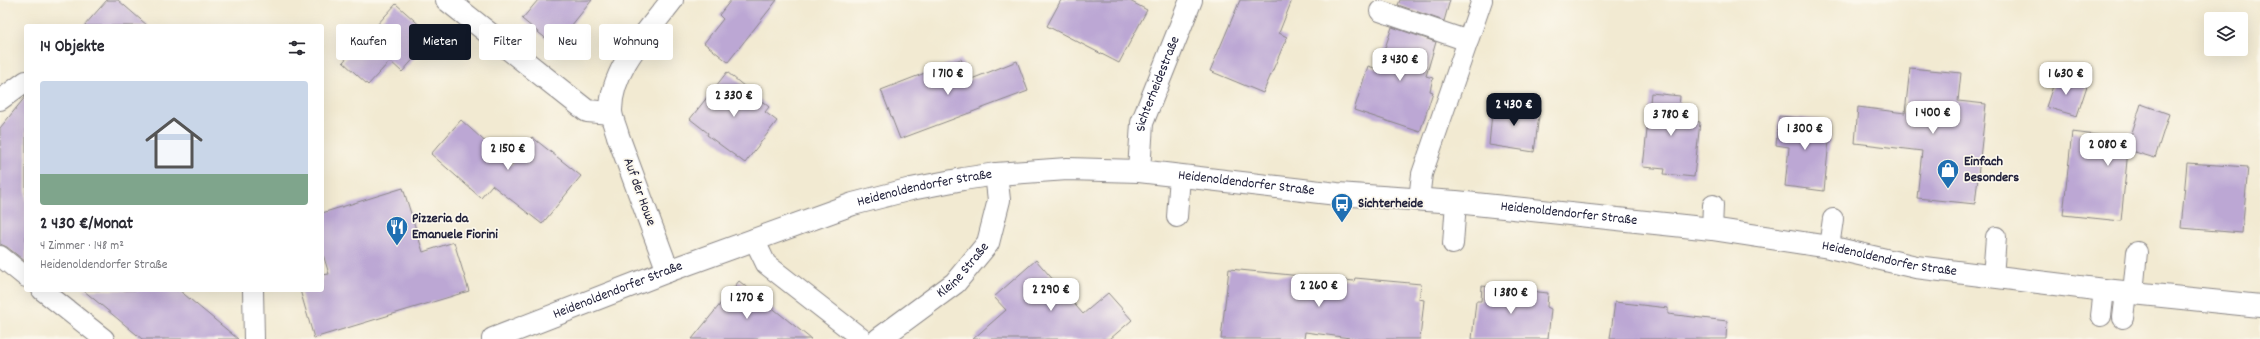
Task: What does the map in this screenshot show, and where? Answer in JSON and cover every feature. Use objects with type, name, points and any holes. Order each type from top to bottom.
[{"type":"street","points":[[447,0],[587,111],[611,113]]},
{"type":"street","name":"Auf der Howe","points":[[668,271],[618,136],[611,113],[613,91],[624,66],[672,0]]},
{"type":"street","name":"Sichterheidestraße","points":[[1139,171],[1142,123],[1192,0]]},
{"type":"street","name":"Heidenoldendorfer Straße","points":[[493,339],[668,271],[860,202],[911,189],[996,174],[1067,169],[1139,171],[1337,194],[1456,202],[1712,229],[1829,247],[1916,267],[2104,290],[2260,306]]},
{"type":"street","name":"Kleine Straße","points":[[879,339],[955,283],[988,243],[999,200],[996,174]]},
{"type":"lane","points":[[1419,199],[1422,174],[1482,0]]},
{"type":"lane","points":[[1380,11],[1468,41]]},
{"type":"lane","points":[[0,100],[24,82]]},
{"type":"lane","points":[[1177,217],[1180,176]]},
{"type":"lane","points":[[1453,244],[1456,202]]},
{"type":"lane","points":[[1712,229],[1713,205]]},
{"type":"lane","points":[[1829,247],[1832,218]]},
{"type":"lane","points":[[1993,277],[1996,237]]},
{"type":"lane","points":[[754,239],[766,264],[862,339]]},
{"type":"lane","points":[[2123,318],[2130,292],[2137,252]]},
{"type":"lane","points":[[0,256],[24,275]]},
{"type":"lane","points":[[2101,316],[2104,290]]},
{"type":"lane","points":[[45,292],[104,339]]},
{"type":"lane","points":[[253,292],[254,339]]},
{"type":"building","points":[[107,0],[118,0],[146,24],[86,24]]},
{"type":"building","points":[[538,0],[592,0],[573,24],[544,24],[544,37],[536,30],[536,24],[528,24],[522,19]]},
{"type":"building","points":[[731,0],[777,0],[728,62],[704,43],[723,19],[719,15]]},
{"type":"building","points":[[1061,0],[1128,0],[1147,10],[1119,63],[1047,26]]},
{"type":"building","points":[[1240,0],[1292,0],[1279,33],[1287,37],[1263,93],[1210,71]]},
{"type":"building","points":[[1400,0],[1450,0],[1444,21],[1398,5]]},
{"type":"building","points":[[396,4],[418,24],[409,24],[409,60],[413,60],[402,72],[390,61],[368,85],[343,62],[345,60],[401,60],[401,24],[378,24]]},
{"type":"building","points":[[1392,27],[1436,42],[1426,76],[1433,78],[1430,91],[1433,92],[1420,132],[1354,110],[1368,66],[1378,69]]},
{"type":"building","points":[[961,59],[969,80],[1017,61],[1028,91],[900,139],[881,90]]},
{"type":"building","points":[[1910,68],[1961,73],[1958,101],[1986,104],[1975,204],[1917,198],[1922,151],[1855,143],[1858,107],[1905,113]]},
{"type":"building","points":[[727,72],[769,107],[765,112],[777,121],[745,163],[707,135],[708,133],[690,119]]},
{"type":"building","points":[[2056,77],[2087,86],[2077,116],[2046,107]]},
{"type":"building","points":[[1651,93],[1680,96],[1679,108],[1688,109],[1687,120],[1700,122],[1694,177],[1664,174],[1665,169],[1643,167]]},
{"type":"building","points":[[24,98],[24,260],[7,247],[0,244],[0,128]]},
{"type":"building","points":[[1493,102],[1540,109],[1534,152],[1489,145]]},
{"type":"building","points":[[2141,104],[2169,114],[2155,158],[2128,150],[2121,221],[2063,215],[2072,132],[2129,139],[2129,142]]},
{"type":"building","points":[[1779,116],[1831,121],[1824,191],[1785,186],[1789,147],[1776,145]]},
{"type":"building","points":[[461,120],[511,165],[532,137],[581,176],[542,224],[492,185],[481,198],[431,154]]},
{"type":"building","points":[[2187,163],[2248,167],[2242,233],[2181,228]]},
{"type":"building","points":[[403,188],[423,252],[454,242],[469,291],[314,338],[301,292],[324,292],[324,275],[329,274],[324,258],[324,212]]},
{"type":"building","points":[[1036,260],[1083,314],[1108,293],[1132,320],[1110,339],[973,339],[1006,310],[994,297]]},
{"type":"building","points":[[1229,269],[1354,281],[1355,278],[1421,284],[1419,299],[1424,300],[1420,339],[1357,339],[1305,332],[1304,339],[1221,339]]},
{"type":"building","points":[[739,281],[811,339],[692,339]]},
{"type":"building","points":[[1482,286],[1548,293],[1547,307],[1551,309],[1548,339],[1472,339],[1476,301],[1481,301]]},
{"type":"building","points":[[85,292],[181,292],[238,339],[142,339]]},
{"type":"building","points":[[1615,302],[1668,308],[1668,314],[1727,321],[1726,339],[1610,339]]},
{"type":"place","name":"Einfach Besonders","points":[[1948,190]]},
{"type":"place","name":"Sichterheide","points":[[1342,224]]},
{"type":"place","name":"Pizzeria da Emanuele Fiorini","points":[[397,246]]}]
